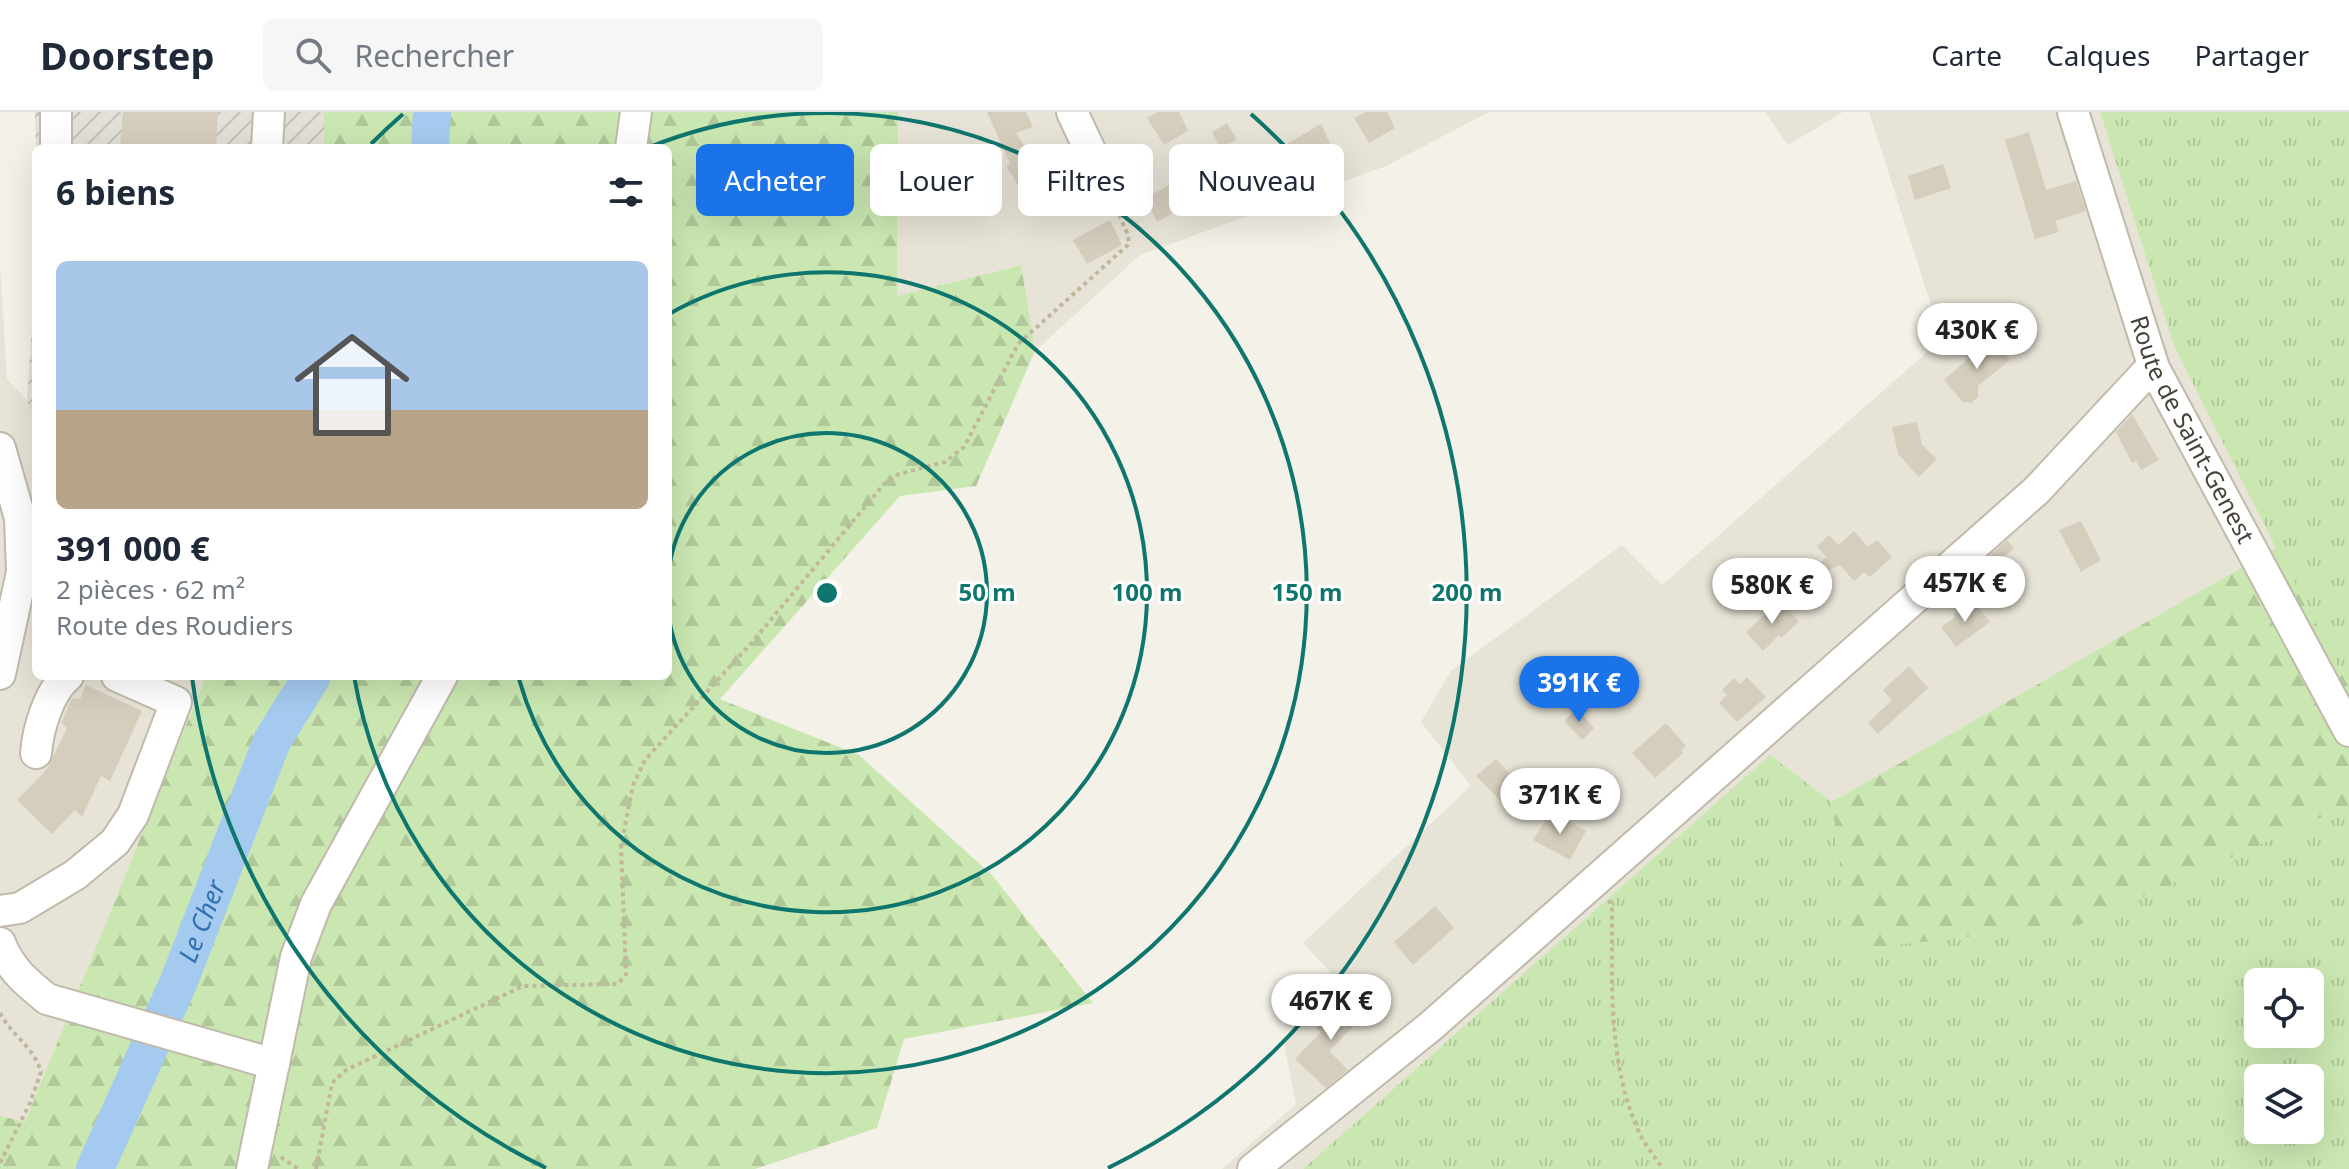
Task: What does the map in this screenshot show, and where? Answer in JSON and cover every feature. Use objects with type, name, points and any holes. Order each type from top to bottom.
[{"type":"street","points":[[56,112],[56,144]]},
{"type":"street","points":[[267,144],[269,112]]},
{"type":"street","points":[[632,144],[636,112]]},
{"type":"street","points":[[1072,112],[1087,144]]},
{"type":"street","name":"Route de Saint-Genest","points":[[2073,112],[2154,368],[2349,731]]},
{"type":"street","points":[[1253,1169],[1431,1026],[2037,490],[2154,368]]},
{"type":"street","points":[[0,448],[28,522],[22,572],[0,674]]},
{"type":"street","points":[[36,753],[37,736],[48,708],[64,680]]},
{"type":"street","points":[[0,911],[20,908],[75,875],[115,842],[133,815],[176,702],[126,680]]},
{"type":"street","points":[[252,1169],[260,1060],[316,904],[440,680]]},
{"type":"street","points":[[0,943],[6,960],[19,976],[47,999],[260,1060]]},
{"type":"path","points":[[316,1169],[332,1083],[346,1070],[523,986],[618,984],[626,974],[621,846],[633,785],[645,760],[754,640],[884,484],[899,474],[945,462],[964,447],[1018,344],[1129,244],[1120,216]]},
{"type":"path","points":[[1601,875],[1612,910],[1613,998],[1621,1073],[1639,1132],[1663,1169]]},
{"type":"path","points":[[0,1013],[7,1027],[32,1051],[41,1072],[30,1103],[0,1163]]},
{"type":"shaded area","points":[[35,112],[324,112],[324,144],[36,144]]},
{"type":"shaded area","points":[[898,112],[1489,112],[1386,166],[1344,181],[1344,144],[1169,144],[1169,216],[1248,216],[1140,255],[1035,351],[1020,265],[897,296],[897,216],[1002,216],[1002,144],[898,144]]},
{"type":"shaded area","points":[[1765,112],[1843,112],[1788,145]]},
{"type":"shaded area","points":[[1869,112],[2100,112],[2174,346],[2277,548],[1832,802],[1769,756],[1303,1169],[1222,1169],[1296,1104],[1283,1039],[1343,986],[1303,943],[1471,786],[1421,722],[1451,671],[1622,545],[1662,585],[1942,339]]},
{"type":"shaded area","points":[[0,263],[7,379],[27,400],[32,418],[32,680],[204,680],[25,1122],[0,1116]]},
{"type":"shaded area","points":[[32,327],[32,418],[27,400]]},
{"type":"green space","points":[[324,112],[898,112],[898,144],[870,144],[870,216],[897,216],[897,296],[1021,265],[1035,351],[976,486],[900,496],[720,699],[859,755],[992,875],[1093,1003],[904,1039],[877,1128],[755,1169],[0,1169],[0,1116],[25,1122],[204,680],[672,680],[672,144],[324,144]]},
{"type":"green space","points":[[2100,112],[2349,112],[2349,1169],[1303,1169],[1770,755],[1832,802],[2276,548],[2174,346]]},
{"type":"green space","points":[[2277,548],[2349,688],[2349,805],[2082,924],[1851,950],[1832,802]]},
{"type":"building","points":[[123,112],[218,112],[216,144],[120,144]]},
{"type":"building","points":[[987,112],[1026,112],[1033,127],[1016,133],[1023,144],[1018,144],[1018,185],[1006,166],[1010,164]]},
{"type":"building","points":[[1158,112],[1179,112],[1188,131],[1164,145],[1147,118]]},
{"type":"building","points":[[1365,112],[1387,112],[1395,128],[1369,143],[1354,118]]},
{"type":"building","points":[[1227,123],[1237,140],[1218,144],[1212,132]]},
{"type":"building","points":[[1321,124],[1330,144],[1287,144]]},
{"type":"building","points":[[2029,132],[2046,190],[2076,181],[2086,211],[2055,221],[2059,232],[2035,239],[2005,140]]},
{"type":"building","points":[[1943,164],[1951,188],[1915,200],[1908,176]]},
{"type":"building","points":[[1169,185],[1169,215],[1157,222],[1153,214],[1153,194]]},
{"type":"building","points":[[1110,220],[1122,245],[1087,264],[1073,240]]},
{"type":"building","points":[[1991,338],[2010,360],[1978,386],[1978,397],[1971,403],[1963,402],[1944,380]]},
{"type":"building","points":[[2132,414],[2159,460],[2141,470],[2136,461],[2132,463],[2116,432]]},
{"type":"building","points":[[1917,422],[1922,445],[1937,459],[1919,477],[1898,454],[1892,427]]},
{"type":"building","points":[[2081,521],[2101,560],[2081,572],[2059,530]]},
{"type":"building","points":[[1854,531],[1868,547],[1877,540],[1892,557],[1870,577],[1864,572],[1854,581],[1840,565],[1807,580],[1805,577],[1826,557],[1817,546],[1829,535],[1839,545]]},
{"type":"building","points":[[2007,540],[2014,548],[1990,570],[1983,562]]},
{"type":"building","points":[[1780,600],[1799,622],[1781,638],[1779,635],[1763,651],[1746,632]]},
{"type":"building","points":[[1973,600],[1990,622],[1956,647],[1941,627]]},
{"type":"building","points":[[1909,666],[1928,688],[1878,734],[1868,723],[1892,700],[1883,690]]},
{"type":"building","points":[[1747,677],[1766,697],[1737,722],[1719,703],[1727,695],[1722,690],[1734,678],[1740,684]]},
{"type":"building","points":[[86,685],[142,711],[110,781],[101,776],[82,817],[75,810],[52,834],[17,800],[47,769],[67,728],[61,723],[72,698],[80,699]]},
{"type":"building","points":[[1577,709],[1594,728],[1582,740],[1564,721]]},
{"type":"building","points":[[1666,723],[1686,746],[1681,751],[1683,753],[1655,778],[1632,753]]},
{"type":"building","points":[[1496,759],[1523,788],[1505,805],[1476,776]]},
{"type":"building","points":[[1551,811],[1586,831],[1570,860],[1533,840]]},
{"type":"building","points":[[1435,906],[1454,928],[1413,965],[1394,942]]},
{"type":"building","points":[[1350,994],[1369,1011],[1329,1051],[1348,1070],[1326,1088],[1295,1059],[1321,1032],[1316,1028]]},
{"type":"waterway","name":"Le Cher","points":[[430,144],[432,112]]},
{"type":"waterway","name":"Le Cher","points":[[95,1169],[179,981],[272,741],[310,680]]}]
